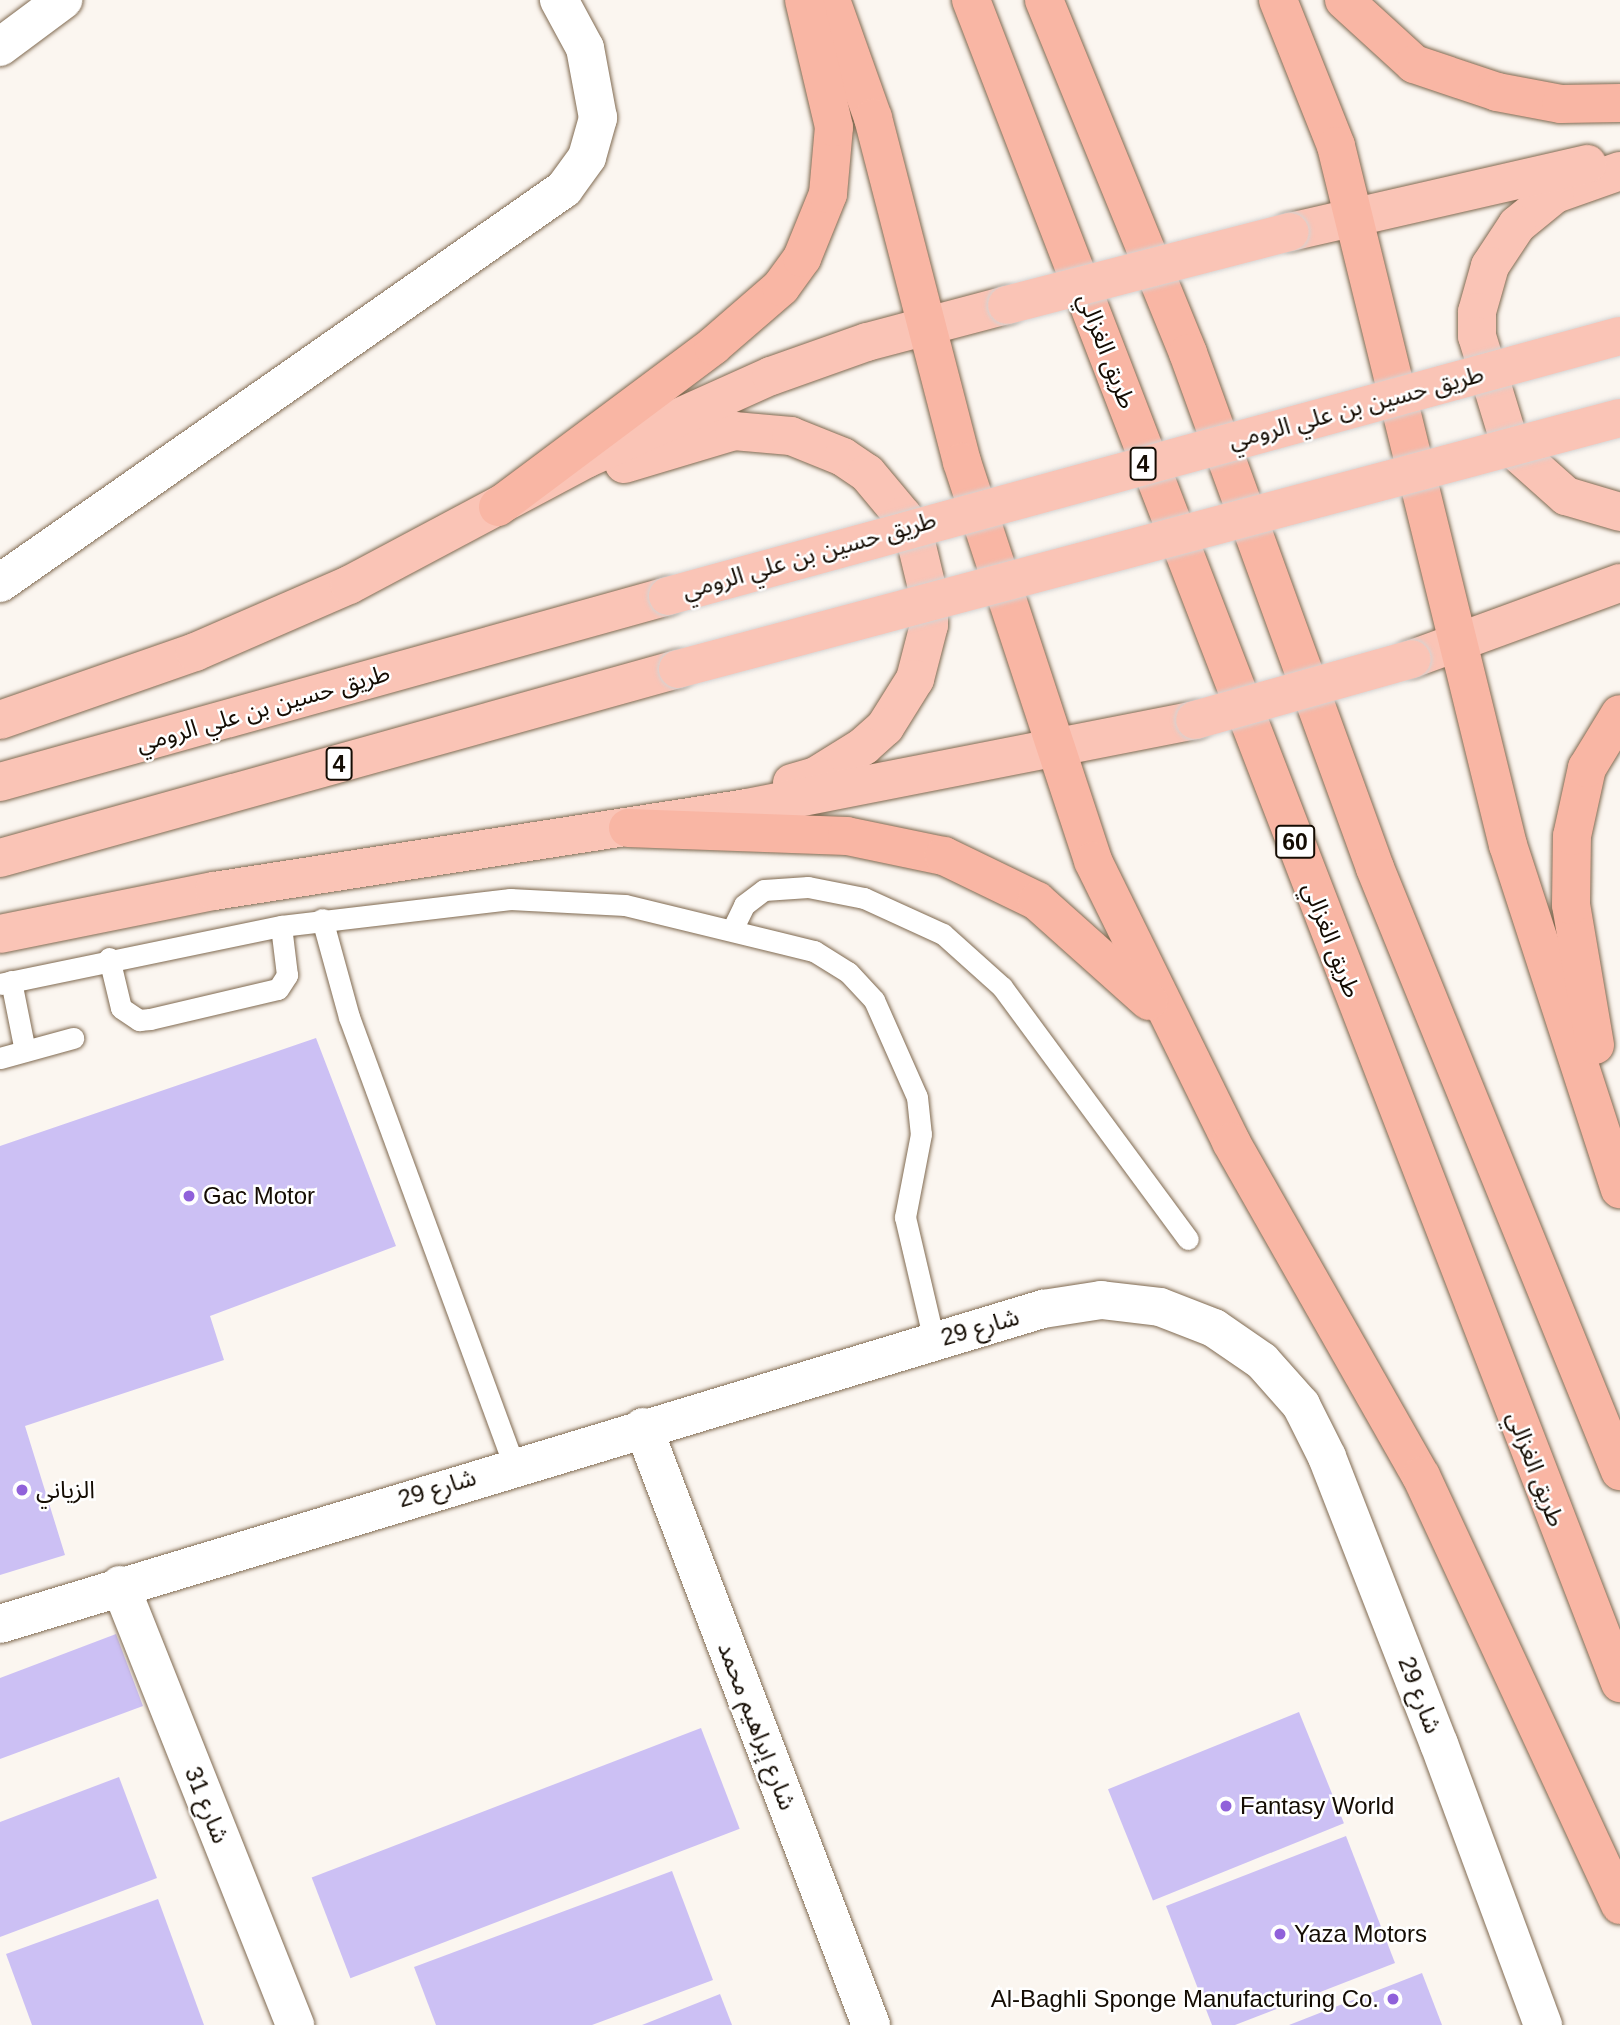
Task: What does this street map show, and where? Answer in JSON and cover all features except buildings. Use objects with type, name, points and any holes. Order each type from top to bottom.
[{"type":"highway","points":[[498,507],[713,346],[781,287],[802,258],[828,194],[834,127],[804,0]]},
{"type":"highway","points":[[831,0],[873,118],[929,326],[962,462],[1093,861],[1166,1016],[1421,1476],[1620,1905]]},
{"type":"highway","name":"طريق الغزالي","points":[[971,0],[1620,1683]]},
{"type":"highway","points":[[1044,0],[1188,353],[1376,868],[1620,1471]]},
{"type":"highway","points":[[1278,0],[1313,83],[1355,215],[1508,845],[1620,1189]]},
{"type":"highway","points":[[1344,0],[1414,64],[1497,92],[1561,104],[1620,103]]},
{"type":"highway","points":[[0,719],[195,652],[349,585],[690,411],[855,346],[1355,215],[1620,157]]},
{"type":"highway","points":[[1620,170],[1555,194],[1517,225],[1490,266],[1477,312],[1477,336],[1511,447],[1566,496],[1620,513]]},
{"type":"highway","name":"طريق حسين بن علي الرومي","points":[[0,782],[1620,336]]},
{"type":"highway","name":"4","points":[[0,858],[678,669],[1620,418]]},
{"type":"highway","points":[[498,507],[706,436],[763,432],[818,444],[867,473],[903,516],[916,542],[928,587],[929,625],[915,679],[885,727],[816,776],[628,828]]},
{"type":"highway","points":[[0,934],[215,891],[628,828],[1195,720],[1412,659],[1620,583]]},
{"type":"highway","points":[[1620,714],[1587,768],[1572,836],[1571,905],[1620,1171]]},
{"type":"highway","points":[[628,828],[847,836],[944,856],[1037,901],[1166,1016]]},
{"type":"street","points":[[0,47],[63,0]]},
{"type":"street","points":[[0,583],[564,189],[587,157],[598,118],[585,48],[559,0]]},
{"type":"street","name":"شارع 29","points":[[0,1624],[514,1465],[1043,1309],[1101,1300],[1160,1307],[1214,1328],[1262,1361],[1301,1405],[1327,1457],[1543,2025]]},
{"type":"street","name":"شارع إبراهيم محمد","points":[[643,1427],[871,2025]]},
{"type":"street","name":"شارع 31","points":[[120,1585],[295,2025]]},
{"type":"lane","points":[[732,930],[752,897],[764,890],[808,887],[864,898],[943,934],[1002,987],[1188,1239]]},
{"type":"lane","points":[[25,1051],[5,982],[108,958],[322,919],[549,898],[625,905],[732,930],[831,960],[863,986],[883,1015],[921,1115],[905,1217],[934,1340]]},
{"type":"lane","points":[[322,919],[349,1017],[514,1465]]},
{"type":"lane","points":[[108,958],[121,1008],[139,1020],[150,1019],[278,989],[287,975],[281,926]]},
{"type":"lane","points":[[0,1058],[74,1038]]},
{"type":"place","name":"Gac Motor","points":[[189,1196]]},
{"type":"place","name":"الزياني","points":[[22,1490]]},
{"type":"place","name":"Fantasy World","points":[[1226,1806]]},
{"type":"place","name":"Yaza Motors","points":[[1280,1934]]},
{"type":"place","name":"Al-Baghli Sponge Manufacturing Co.","points":[[1393,1999]]}]
